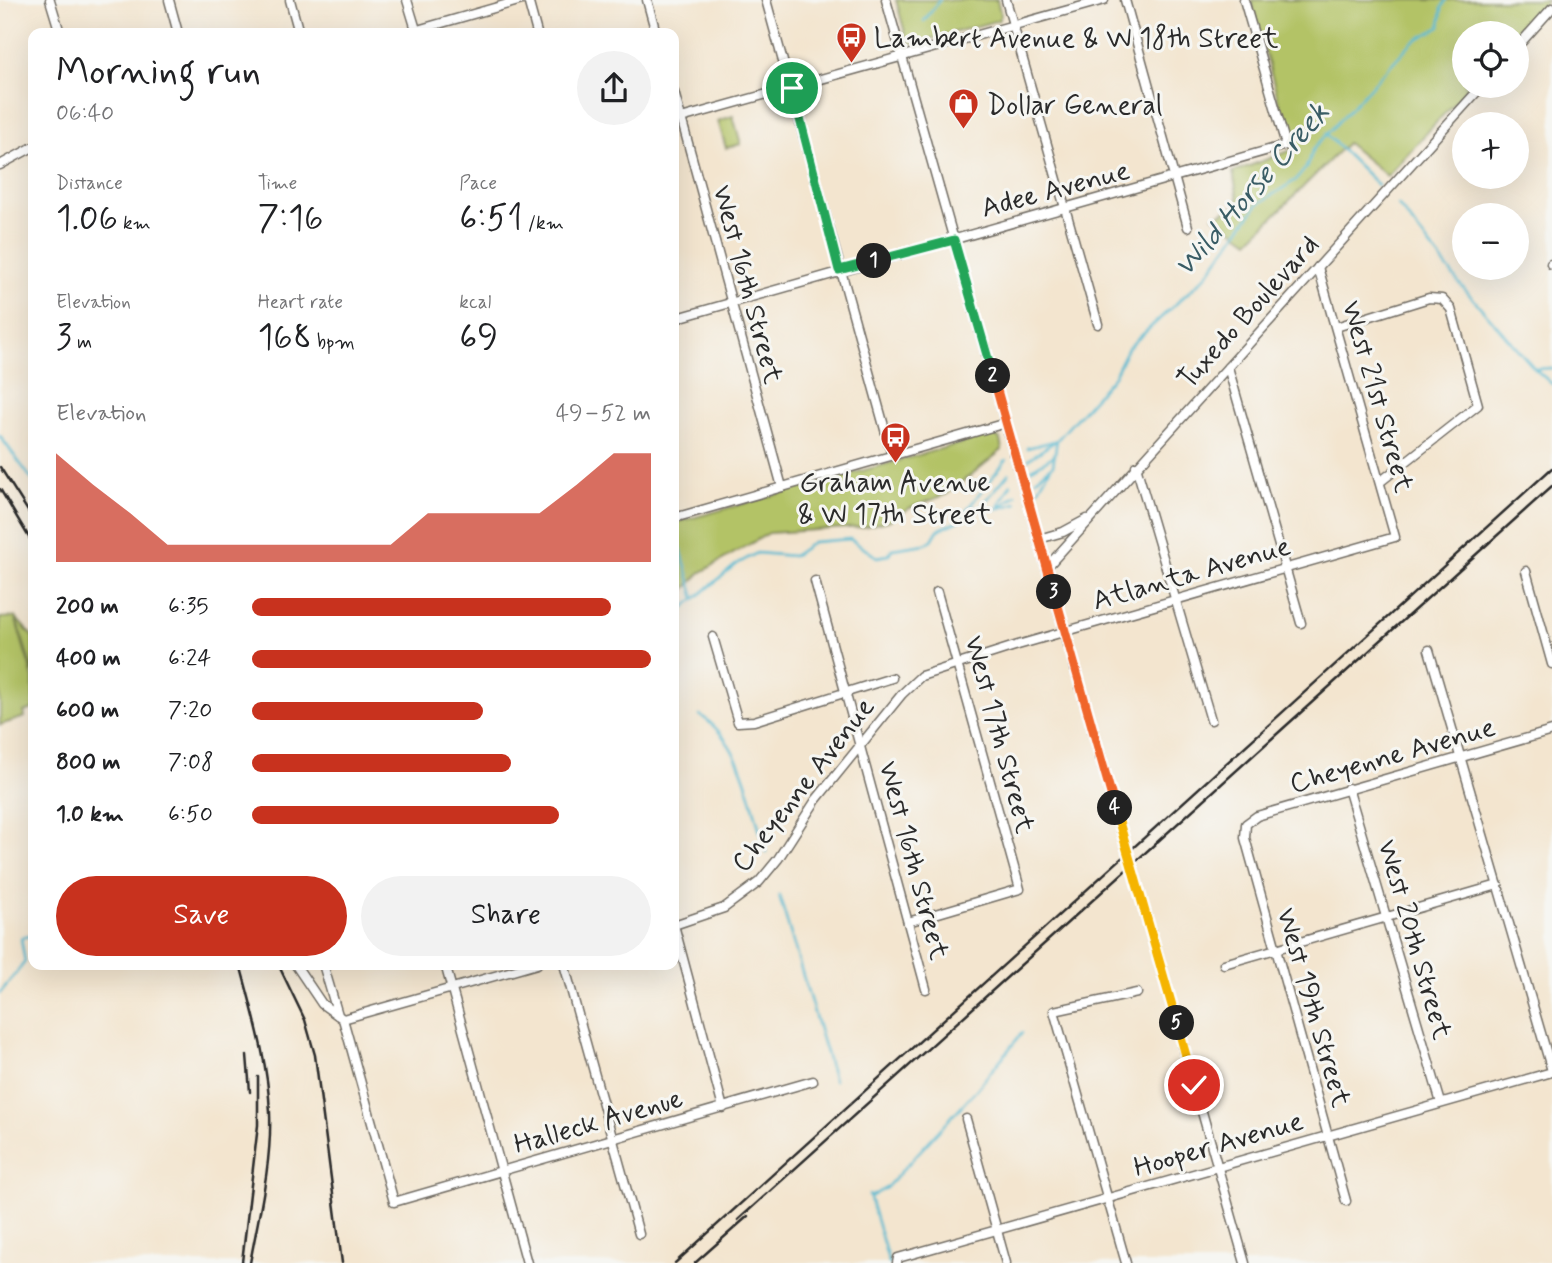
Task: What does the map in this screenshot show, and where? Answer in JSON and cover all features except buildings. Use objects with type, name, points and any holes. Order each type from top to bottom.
[{"type":"street","points":[[50,0],[58,28]]},
{"type":"street","points":[[169,0],[177,28]]},
{"type":"street","points":[[290,0],[298,28]]},
{"type":"street","points":[[407,0],[412,28]]},
{"type":"street","points":[[427,28],[525,0],[535,28]]},
{"type":"street","points":[[647,0],[655,28]]},
{"type":"street","points":[[765,0],[792,88],[839,270],[892,455]]},
{"type":"street","points":[[886,0],[1245,1263]]},
{"type":"street","points":[[1006,0],[1098,324]]},
{"type":"street","points":[[679,119],[1104,0]]},
{"type":"street","points":[[1125,0],[1188,227]]},
{"type":"street","name":"Adee Avenue","points":[[679,318],[1286,145],[1244,0]]},
{"type":"street","points":[[1529,34],[1552,8]]},
{"type":"street","name":"Tuxedo Boulevard","points":[[1047,567],[1471,98]]},
{"type":"street","name":"West 16th Street","points":[[679,123],[782,487]]},
{"type":"street","points":[[0,165],[28,150]]},
{"type":"street","name":"West 21st Street","points":[[1318,267],[1395,537]]},
{"type":"street","points":[[1336,327],[1429,298],[1441,299],[1451,309],[1478,405],[1380,482]]},
{"type":"street","points":[[1228,366],[1301,623]]},
{"type":"street","points":[[679,517],[1006,423]]},
{"type":"street","points":[[1136,466],[1211,720]]},
{"type":"street","points":[[1039,539],[1068,530],[1092,515]]},
{"type":"street","name":"Atlanta Avenue","points":[[959,664],[1395,537]]},
{"type":"street","points":[[1526,571],[1552,664]]},
{"type":"street","name":"West 16th Street","points":[[815,581],[926,989]]},
{"type":"street","name":"West 17th Street","points":[[908,922],[1020,889],[937,592]]},
{"type":"street","points":[[713,637],[738,722],[754,721],[892,678]]},
{"type":"street","points":[[1429,650],[1552,1071]]},
{"type":"street","name":"Cheyenne Avenue","points":[[679,923],[724,908],[759,882],[778,859],[816,800],[901,694],[921,676],[959,664]]},
{"type":"street","name":"Cheyenne Avenue","points":[[1246,824],[1257,816],[1348,788],[1552,731]]},
{"type":"street","name":"West 20th Street","points":[[1348,788],[1441,1103]]},
{"type":"street","name":"West 19th Street","points":[[1246,824],[1245,838],[1346,1201]]},
{"type":"street","points":[[1224,964],[1497,885]]},
{"type":"street","points":[[679,944],[723,1108]]},
{"type":"street","points":[[299,970],[322,1004],[340,1017],[517,970]]},
{"type":"street","points":[[325,970],[340,1017]]},
{"type":"street","points":[[447,970],[527,1263]]},
{"type":"street","points":[[566,970],[639,1234]]},
{"type":"street","points":[[1126,1263],[1054,1011],[1137,993]]},
{"type":"street","name":"Halleck Avenue","points":[[340,1017],[394,1202],[614,1141],[813,1081]]},
{"type":"street","name":"Hooper Avenue","points":[[897,1261],[1552,1071]]},
{"type":"street","points":[[966,1119],[1006,1263]]},
{"type":"green space","points":[[896,0],[997,0],[1001,15],[999,20],[913,44],[907,40]]},
{"type":"green space","points":[[1251,0],[1548,0],[1529,21],[1452,21],[1452,98],[1459,98],[1387,176],[1347,143],[1249,241],[1214,216],[1239,205],[1233,172],[1292,150]]},
{"type":"green space","points":[[733,116],[741,144],[726,148],[718,121]]},
{"type":"green space","points":[[994,434],[1000,439],[1002,450],[947,494],[910,508],[888,521],[863,527],[769,533],[700,573],[679,596],[679,522]]},
{"type":"green space","points":[[15,617],[28,661],[28,711],[24,712],[25,717],[0,725],[0,618]]},
{"type":"green space","points":[[16,618],[28,631],[28,657]]},
{"type":"waterway","points":[[924,21],[940,0]]},
{"type":"waterway","name":"Wild Horse Creek","points":[[1036,479],[1053,465],[1057,440],[1114,376],[1128,348],[1205,277],[1258,204],[1296,180],[1306,168],[1314,148],[1412,42],[1440,27],[1442,8],[1446,0]]},
{"type":"waterway","points":[[1326,134],[1378,185]]},
{"type":"waterway","points":[[1398,205],[1460,284],[1535,369],[1552,384]]},
{"type":"waterway","points":[[1535,369],[1552,368]]},
{"type":"waterway","points":[[0,436],[28,474]]},
{"type":"waterway","name":"Wild Horse Creek","points":[[1029,459],[1057,440]]},
{"type":"waterway","name":"Wild Horse Creek","points":[[1027,448],[1054,441]]},
{"type":"waterway","name":"Wild Horse Creek","points":[[1032,469],[1055,455]]},
{"type":"waterway","name":"Wild Horse Creek","points":[[969,507],[1006,460]]},
{"type":"waterway","name":"Wild Horse Creek","points":[[1038,490],[1051,467]]},
{"type":"waterway","name":"Wild Horse Creek","points":[[980,508],[1009,473]]},
{"type":"waterway","name":"Wild Horse Creek","points":[[999,505],[1011,484]]},
{"type":"waterway","name":"Wild Horse Creek","points":[[679,612],[737,564],[757,553],[793,556],[813,542],[850,539],[877,557],[888,555],[892,549],[925,544],[932,540],[938,530],[959,521],[969,507],[997,509],[1016,495]]},
{"type":"waterway","name":"Wild Horse Creek","points":[[1000,508],[1017,503]]},
{"type":"waterway","points":[[679,543],[695,599]]},
{"type":"waterway","points":[[700,715],[727,742],[737,759],[766,853]]},
{"type":"waterway","points":[[779,895],[834,1080]]},
{"type":"waterway","name":"Wild Horse Creek","points":[[0,993],[25,962],[21,938],[28,936]]},
{"type":"waterway","points":[[870,1197],[886,1188],[977,1089],[1022,1033]]},
{"type":"waterway","points":[[869,1195],[889,1263]]},
{"type":"railway","points":[[0,467],[28,511]]},
{"type":"railway","points":[[675,1263],[1552,468]]},
{"type":"railway","points":[[738,1220],[1552,486]]},
{"type":"railway","points":[[0,489],[28,536]]},
{"type":"railway","points":[[242,970],[263,1056],[270,1113],[267,1170],[250,1263]]},
{"type":"railway","points":[[281,970],[305,1020],[315,1055],[342,1263]]},
{"type":"railway","points":[[247,1055],[250,1092]]},
{"type":"railway","points":[[242,1262],[258,1125],[258,1077]]},
{"type":"railway","points":[[695,1263],[748,1216]]},
{"type":"place","name":"Lambert Avenue & W 18th Street","points":[[851,64]]},
{"type":"place","name":"Dollar General","points":[[964,131]]},
{"type":"place","name":"Graham Avenue & W 17th Street","points":[[895,464]]},
{"type":"route","points":[[792,88],[839,270],[954,240],[1194,1085]]}]
